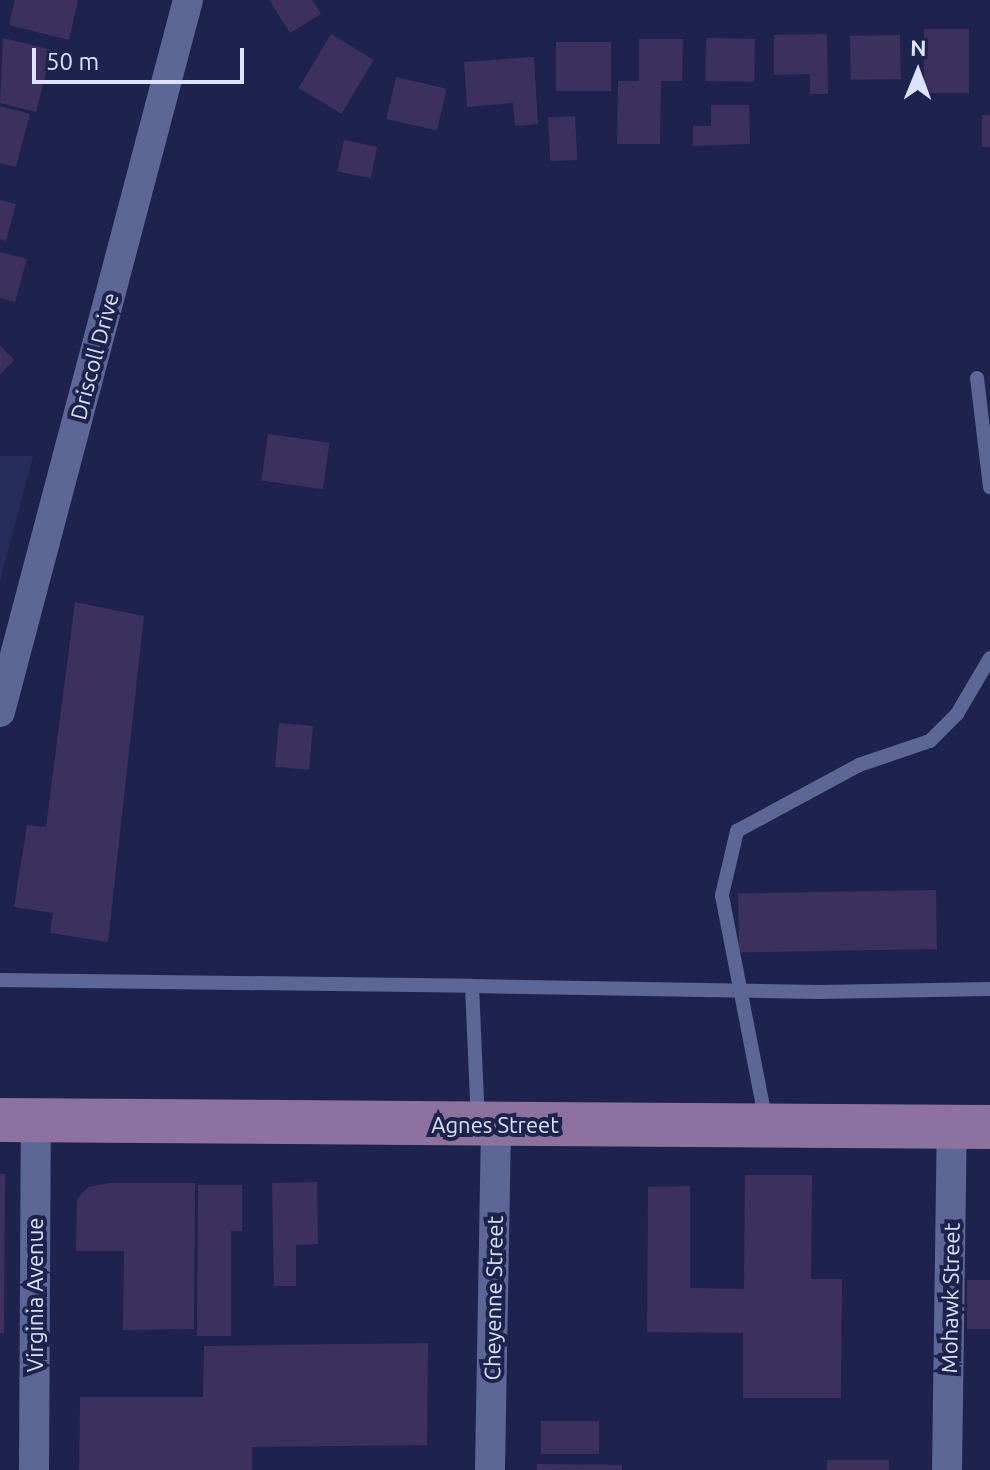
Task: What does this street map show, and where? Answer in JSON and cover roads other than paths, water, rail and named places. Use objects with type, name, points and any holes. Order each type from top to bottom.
[{"type":"main road","name":"Agnes Street","points":[[18,1120],[971,1126]]},
{"type":"street","name":"Driscoll Drive","points":[[0,712],[188,0]]},
{"type":"street","name":"Virginia Avenue","points":[[18,1120],[34,1470]]},
{"type":"street","name":"Cheyenne Street","points":[[487,1125],[490,1470]]},
{"type":"street","name":"Mohawk Street","points":[[947,1470],[971,1126]]},
{"type":"lane","points":[[977,378],[990,487]]},
{"type":"lane","points":[[767,1126],[722,895],[737,831],[859,765],[930,741],[957,714],[990,658]]},
{"type":"lane","points":[[0,980],[741,991],[990,989]]},
{"type":"lane","points":[[472,986],[487,1125]]}]
